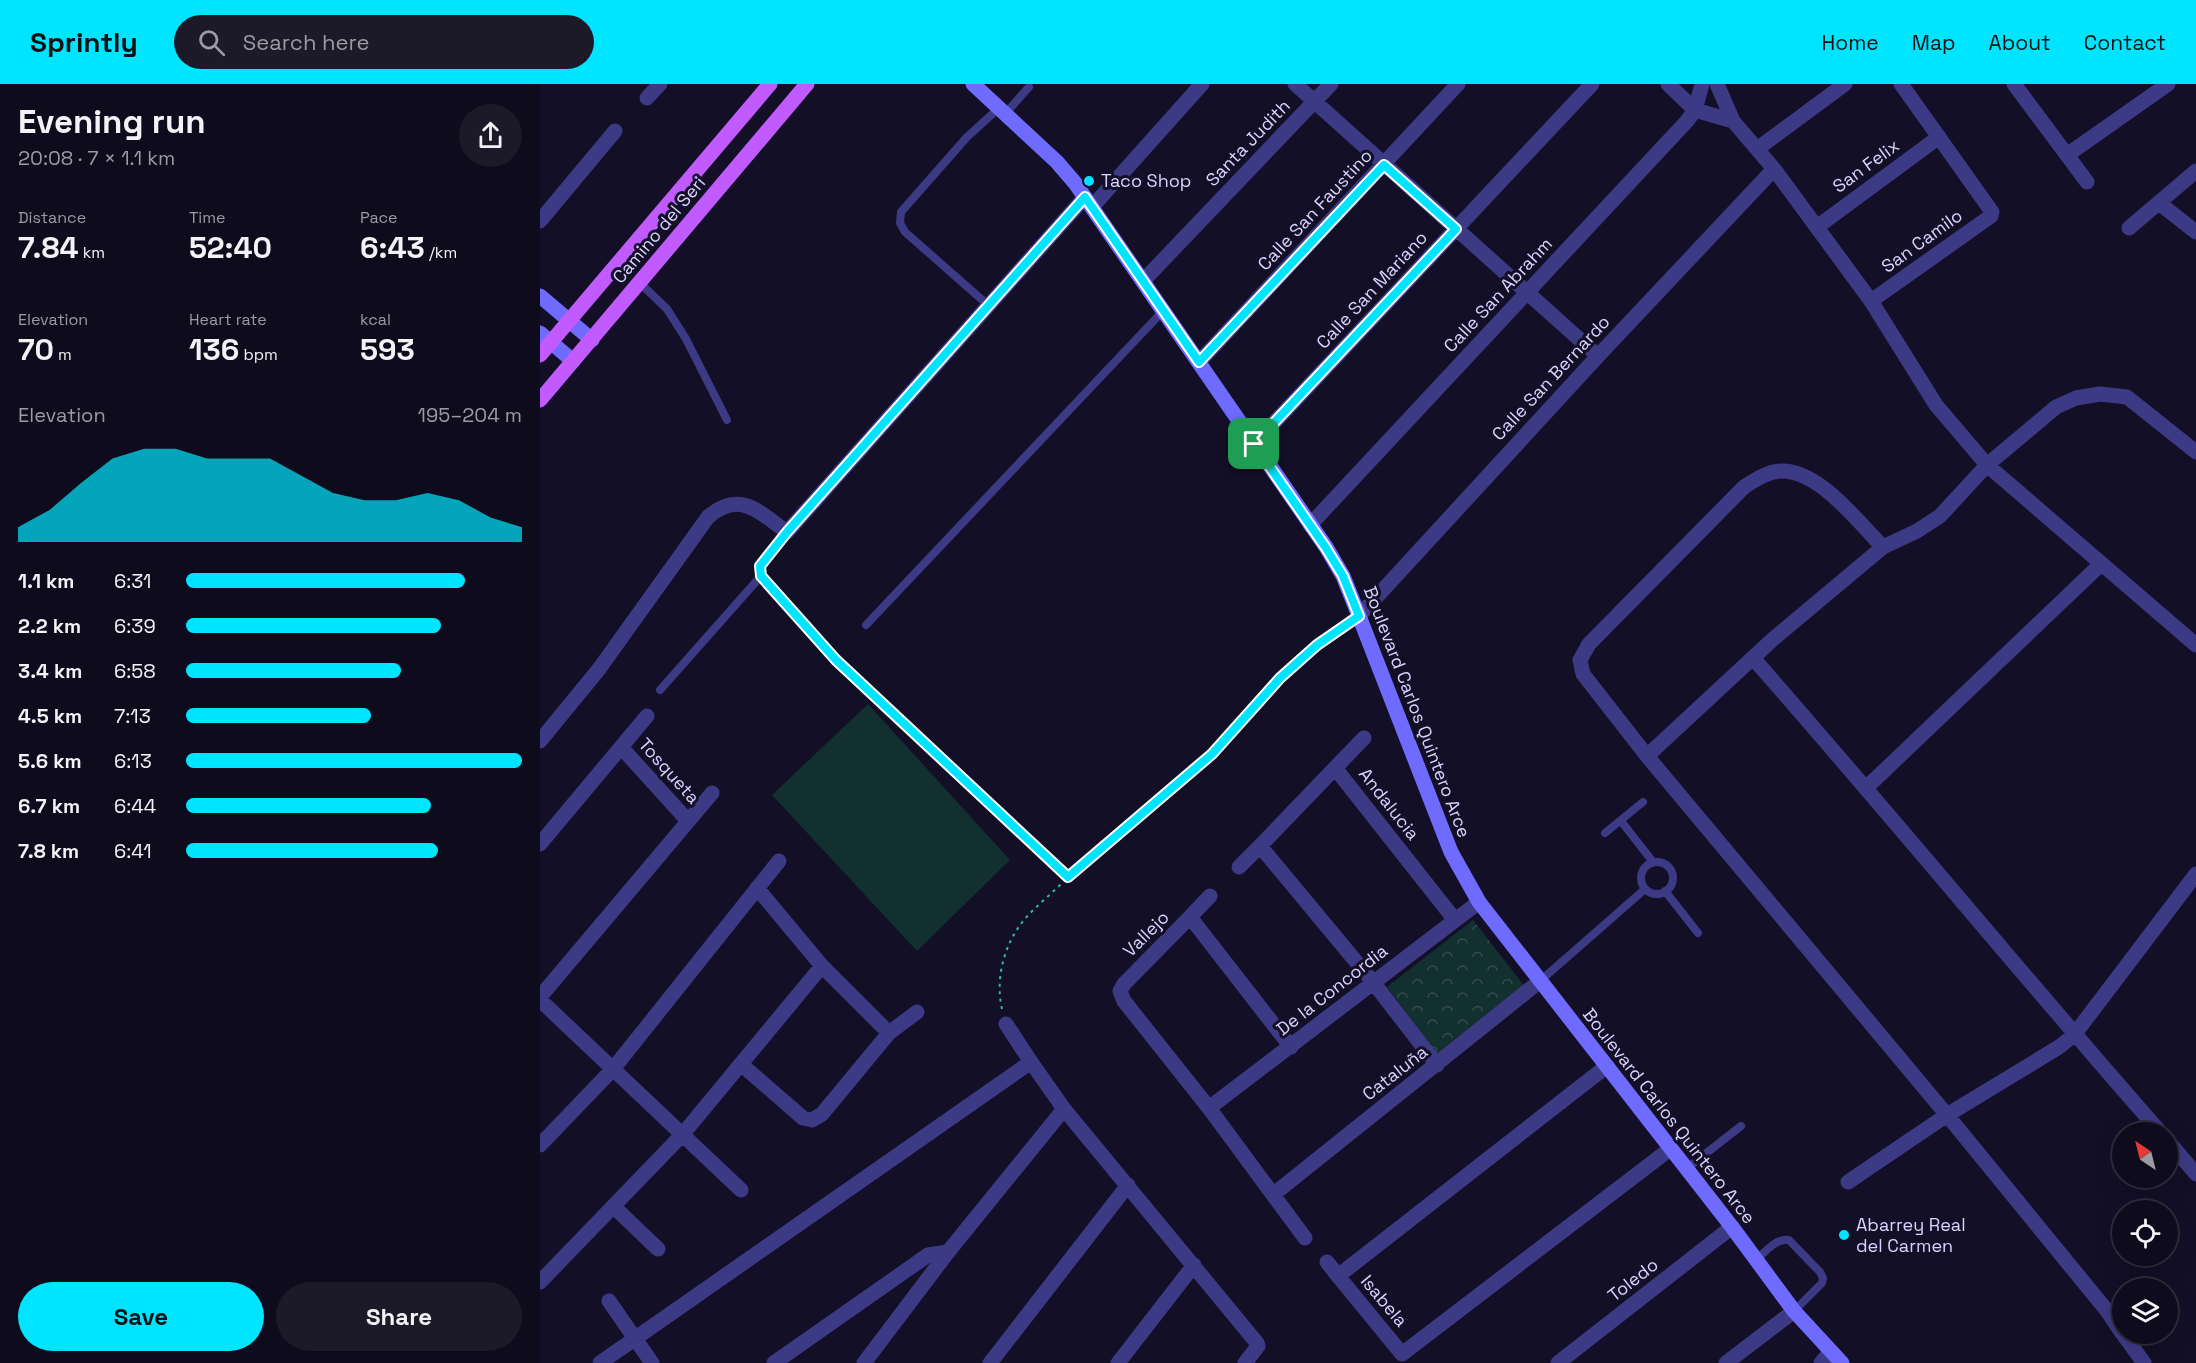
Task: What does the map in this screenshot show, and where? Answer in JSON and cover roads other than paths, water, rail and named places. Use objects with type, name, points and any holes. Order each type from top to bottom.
[{"type":"main road","name":"Camino del Seri","points":[[540,355],[545,338],[569,321],[770,84]]},
{"type":"main road","name":"Camino del Seri","points":[[540,400],[807,84]]},
{"type":"street","points":[[647,98],[660,84]]},
{"type":"street","name":"Boulevard Carlos Quintero Arce","points":[[973,84],[1057,162],[1088,202],[1164,310],[1343,576],[1450,852],[1479,902],[1732,1227],[1826,1357],[1842,1363]]},
{"type":"street","points":[[540,741],[599,669],[708,517],[717,509],[738,503],[749,505],[787,532],[988,305],[1202,84]]},
{"type":"street","points":[[1294,84],[1598,356]]},
{"type":"street","name":"Santa Judith","points":[[1143,281],[1331,84]]},
{"type":"street","name":"Calle San Faustino","points":[[1199,362],[1458,84]]},
{"type":"street","name":"Calle San Mariano","points":[[1254,444],[1592,84]]},
{"type":"street","points":[[1668,84],[1695,110],[1733,121]]},
{"type":"street","name":"Calle San Abrahm","points":[[1310,525],[1687,122],[1695,110],[1702,84]]},
{"type":"street","points":[[1717,84],[1733,121],[1774,169],[1871,302],[1936,405],[1987,465],[2196,645]]},
{"type":"street","points":[[1757,149],[1845,84]]},
{"type":"street","points":[[1901,84],[1939,137]]},
{"type":"street","points":[[2014,84],[2087,182]]},
{"type":"street","points":[[2067,155],[2168,84]]},
{"type":"street","points":[[540,221],[615,131]]},
{"type":"street","name":"San Camilo","points":[[1871,302],[1991,216],[1991,210],[1939,137]]},
{"type":"street","name":"San Felix","points":[[1816,227],[1939,137]]},
{"type":"street","name":"Calle San Bernardo","points":[[1359,616],[1774,169]]},
{"type":"street","points":[[2129,228],[2196,171]]},
{"type":"street","points":[[2159,203],[2196,232]]},
{"type":"street","points":[[540,296],[592,340]]},
{"type":"street","points":[[545,338],[573,361]]},
{"type":"street","points":[[1647,756],[1753,658],[1883,547],[1917,531],[1940,516],[1987,465],[2056,407],[2076,398],[2100,394],[2127,397],[2196,452]]},
{"type":"street","points":[[1883,547],[1824,487],[1800,474],[1781,471],[1762,476],[1744,487],[1589,644],[1580,660],[1583,674],[1647,756],[1947,1115],[2112,1318]]},
{"type":"street","points":[[1867,787],[2101,564]]},
{"type":"street","points":[[1753,658],[1867,787],[2074,1035],[2151,1122]]},
{"type":"street","points":[[540,844],[647,716]]},
{"type":"street","points":[[1335,768],[1364,738]]},
{"type":"street","name":"Tosqueta","points":[[621,747],[688,821]]},
{"type":"street","name":"Andalucia","points":[[1239,867],[1335,768],[1455,920]]},
{"type":"street","points":[[712,793],[540,998],[741,1190]]},
{"type":"street","points":[[1260,846],[1373,982],[1437,1065]]},
{"type":"street","points":[[540,1145],[613,1069],[779,861]]},
{"type":"street","points":[[1848,1182],[1947,1115],[2059,1047],[2074,1035],[2196,874]]},
{"type":"street","points":[[757,888],[822,966],[889,1033]]},
{"type":"street","points":[[1190,917],[1210,896]]},
{"type":"street","name":"De la Concordia","points":[[1209,1108],[1479,902]]},
{"type":"street","name":"Vallejo","points":[[1209,1108],[1120,995],[1124,984],[1190,917],[1291,1047]]},
{"type":"street","points":[[540,1282],[682,1135],[822,966]]},
{"type":"street","name":"Cataluña","points":[[1274,1194],[1540,981]]},
{"type":"street","points":[[742,1065],[803,1118],[812,1120],[822,1114],[889,1033],[917,1012]]},
{"type":"street","points":[[1006,1024],[1064,1109],[1257,1343],[1258,1346],[1245,1363]]},
{"type":"street","points":[[600,1363],[1031,1062]]},
{"type":"street","name":"Isabela","points":[[1607,1066],[1338,1276],[1405,1358],[1670,1149]]},
{"type":"street","points":[[1209,1108],[1305,1238]]},
{"type":"street","points":[[864,1363],[948,1252],[1064,1109]]},
{"type":"street","points":[[2178,1153],[2196,1174]]},
{"type":"street","points":[[990,1363],[1128,1185]]},
{"type":"street","points":[[614,1207],[658,1249]]},
{"type":"street","name":"Toledo","points":[[1558,1363],[1732,1227]]},
{"type":"street","points":[[774,1363],[928,1255],[940,1251],[948,1252]]},
{"type":"street","points":[[1326,1262],[1338,1276]]},
{"type":"street","points":[[1119,1363],[1194,1264]]},
{"type":"street","points":[[609,1301],[652,1363]]},
{"type":"street","points":[[1726,1363],[1794,1311]]},
{"type":"street","points":[[2131,1344],[2144,1363]]},
{"type":"lane","points":[[988,305],[905,232],[900,223],[901,213],[967,136],[1002,111],[1029,87]]},
{"type":"lane","points":[[640,283],[667,309],[686,339],[727,420]]},
{"type":"lane","points":[[866,626],[1164,310]]},
{"type":"lane","points":[[787,532],[760,566],[761,576],[836,660],[1068,877]]},
{"type":"lane","points":[[660,690],[761,576]]},
{"type":"lane","points":[[1605,833],[1643,802]]},
{"type":"lane","points":[[1621,821],[1653,862],[1664,864],[1672,872],[1672,883],[1665,891],[1655,894],[1645,889],[1642,884],[1642,873],[1653,862]]},
{"type":"lane","points":[[1540,981],[1645,889]]},
{"type":"lane","points":[[1665,891],[1698,933]]},
{"type":"lane","points":[[1686,1169],[1741,1126]]},
{"type":"lane","points":[[1756,1260],[1775,1243],[1783,1239],[1789,1240],[1820,1272],[1823,1278],[1822,1283],[1794,1311]]},
{"type":"place","name":"Taco Shop","points":[[1089,181]]},
{"type":"place","name":"Abarrey Real del Carmen","points":[[1844,1235]]}]
